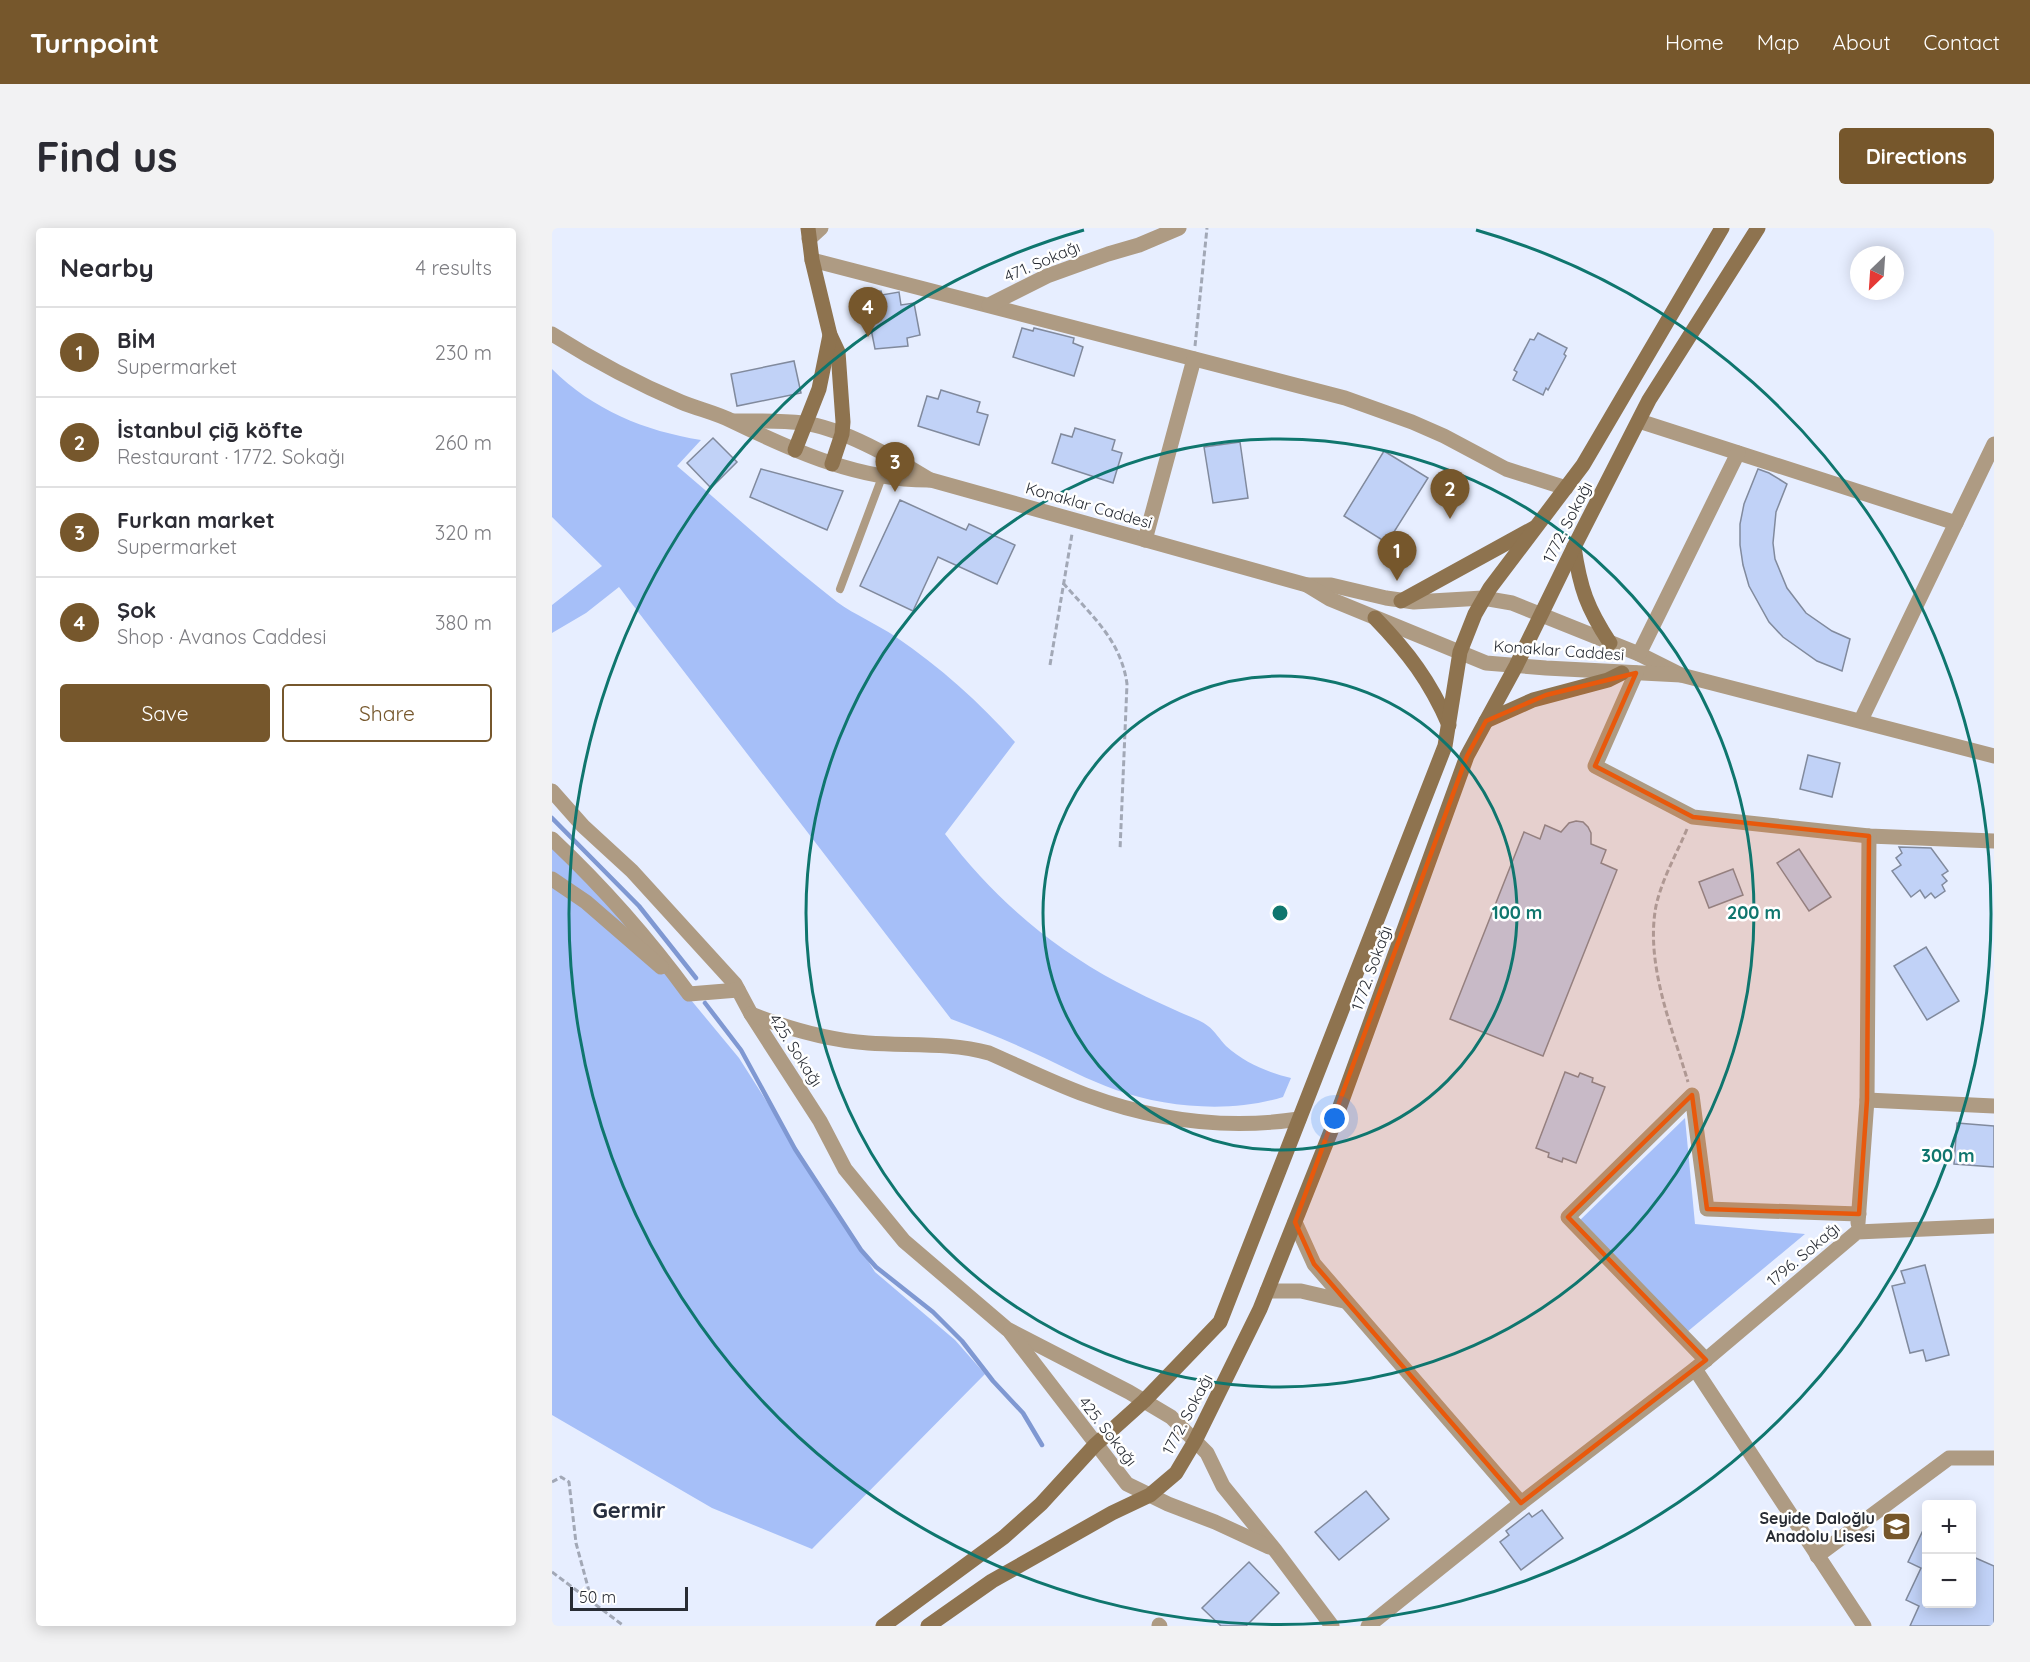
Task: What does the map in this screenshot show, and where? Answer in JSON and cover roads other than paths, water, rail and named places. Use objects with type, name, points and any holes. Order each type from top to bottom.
[{"type":"street","points":[[821,228],[809,234],[812,260],[830,335],[838,352],[843,409],[842,434],[832,464]]},
{"type":"street","name":"471. Sokağı","points":[[989,305],[1057,272],[1139,245],[1179,228]]},
{"type":"street","name":"1772. Sokağı","points":[[928,1626],[992,1581],[1112,1513],[1150,1495],[1176,1473],[1195,1441],[1267,1291],[1295,1222],[1335,1120],[1467,756],[1516,666],[1649,400],[1758,228]]},
{"type":"street","name":"1772. Sokağı","points":[[883,1626],[1004,1537],[1041,1504],[1095,1445],[1144,1401],[1220,1322],[1444,747],[1460,652],[1468,630],[1483,598],[1583,465],[1718,230]]},
{"type":"street","points":[[812,260],[1334,395],[1379,409],[1444,436],[1506,469],[1566,488]]},
{"type":"street","name":"Konaklar Caddesi","points":[[552,334],[621,375],[683,403],[730,420],[758,435],[795,450],[832,464],[882,477],[903,481],[931,480]]},
{"type":"street","points":[[795,450],[823,375],[830,335]]},
{"type":"street","points":[[1145,540],[1194,359]]},
{"type":"street","name":"Konaklar Caddesi","points":[[730,420],[805,423],[842,434],[905,464],[931,480],[1307,585],[1331,585],[1401,601],[1427,602],[1483,598],[1512,603],[1639,654],[1681,675]]},
{"type":"street","points":[[1639,421],[1956,523]]},
{"type":"street","points":[[1861,720],[1994,444]]},
{"type":"street","points":[[1639,654],[1738,453]]},
{"type":"street","points":[[1401,601],[1539,525]]},
{"type":"street","points":[[1574,547],[1579,581],[1586,602],[1610,643]]},
{"type":"street","name":"Konaklar Caddesi","points":[[1307,585],[1330,599],[1486,663],[1681,675],[1994,756]]},
{"type":"street","points":[[1375,618],[1421,672],[1436,696],[1449,725]]},
{"type":"street","points":[[1486,721],[1533,700],[1629,672]]},
{"type":"street","points":[[1629,672],[1595,766],[1693,817],[1869,836],[1994,841]]},
{"type":"street","name":"425. Sokağı","points":[[552,791],[584,826],[632,871],[738,990],[751,1014],[820,1120],[845,1169],[875,1208],[904,1241],[1007,1329],[1127,1484],[1215,1521],[1275,1550]]},
{"type":"street","points":[[1857,1232],[1867,1100],[1869,836]]},
{"type":"street","points":[[552,839],[606,892],[689,994]]},
{"type":"street","points":[[552,879],[604,917],[689,994],[738,990]]},
{"type":"street","points":[[751,1014],[804,1033],[836,1040],[881,1044],[944,1045],[975,1049],[1084,1094],[1136,1111],[1165,1117],[1223,1123],[1267,1124],[1299,1119]]},
{"type":"street","points":[[1859,1214],[1707,1209],[1692,1095],[1568,1217],[1700,1365],[1816,1556],[1864,1626]]},
{"type":"street","points":[[1867,1100],[1994,1106]]},
{"type":"street","points":[[1295,1222],[1314,1264],[1521,1503]]},
{"type":"street","name":"1796. Sokağı","points":[[1368,1626],[1521,1503],[1700,1365],[1857,1232],[1994,1226]]},
{"type":"street","points":[[1267,1291],[1301,1291],[1344,1300]]},
{"type":"street","name":"425. Sokağı","points":[[1007,1329],[1171,1417],[1207,1454],[1223,1486],[1332,1626]]},
{"type":"street","points":[[1816,1556],[1949,1458],[1994,1458]]},
{"type":"lane","points":[[840,589],[882,477]]},
{"type":"waterway","points":[[552,818],[639,906],[696,978]]},
{"type":"waterway","points":[[705,1003],[741,1050],[795,1149],[861,1250],[876,1267],[933,1312],[962,1341],[993,1381],[1023,1413],[1042,1445]]},
{"type":"place","name":"Şok","points":[[868,337]]},
{"type":"place","name":"Furkan market","points":[[895,492]]},
{"type":"place","name":"İstanbul çiğ köfte","points":[[1450,519]]},
{"type":"place","name":"BİM","points":[[1397,581]]},
{"type":"place","name":"Seyide Daloğlu Anadolu Lisesi","points":[[1896,1527]]},
{"type":"district","name":"Germir","points":[[629,1510]]}]
